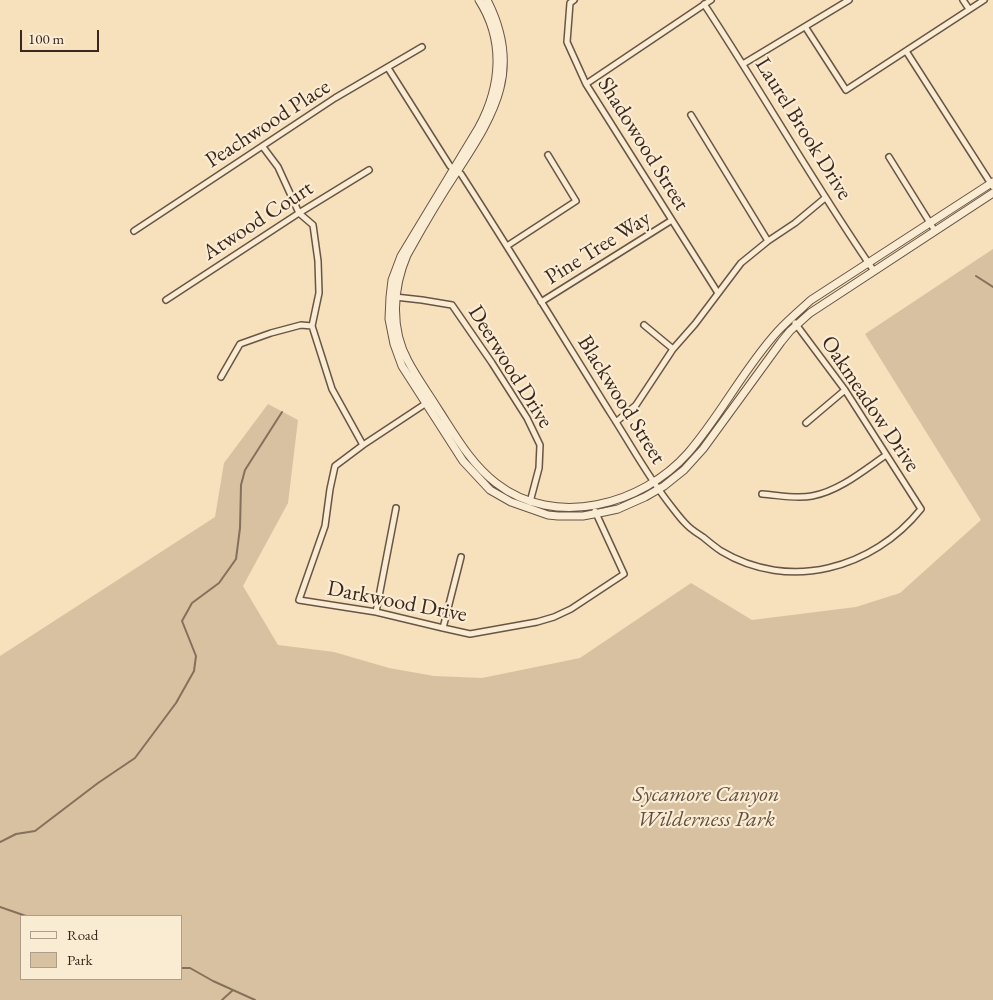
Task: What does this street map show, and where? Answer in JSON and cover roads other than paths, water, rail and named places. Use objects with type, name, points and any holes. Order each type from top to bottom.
[{"type":"street","points":[[455,170],[485,115],[495,90],[497,78],[494,37],[487,15],[479,0]]},
{"type":"street","points":[[487,0],[497,22],[501,41],[504,74],[501,88],[492,113],[400,256],[392,280],[393,297],[389,318],[396,350],[402,366],[429,401],[471,472],[490,490],[501,497],[530,504],[548,514],[558,516],[583,516],[631,494],[675,466],[777,332],[811,300],[992,184],[906,51]]},
{"type":"street","points":[[586,84],[711,0]]},
{"type":"street","points":[[744,64],[806,28],[849,0]]},
{"type":"street","points":[[963,0],[969,9]]},
{"type":"street","points":[[806,28],[846,90],[984,0]]},
{"type":"street","name":"Shadowood Street","points":[[572,1],[567,42],[586,84],[718,293]]},
{"type":"street","name":"Laurel Brook Drive","points":[[704,4],[744,64],[825,198],[874,271]]},
{"type":"street","name":"Peachwood Place","points":[[134,231],[335,98],[422,47]]},
{"type":"street","name":"Blackwood Street","points":[[388,68],[455,170],[461,174],[507,246],[652,482],[685,523],[721,551],[764,568],[793,571],[824,569],[856,560],[886,543],[905,528],[921,509]]},
{"type":"street","points":[[691,115],[768,240]]},
{"type":"street","points":[[263,147],[278,167],[299,212],[313,225],[318,261],[318,293],[312,326],[332,389],[363,445],[429,401]]},
{"type":"street","points":[[507,246],[576,201],[548,155]]},
{"type":"street","points":[[889,156],[935,230]]},
{"type":"street","name":"Atwood Court","points":[[166,300],[299,212],[369,170]]},
{"type":"street","points":[[594,510],[618,509],[645,497],[684,470],[703,449],[790,331],[819,306],[993,193]]},
{"type":"street","points":[[616,422],[636,404],[673,349],[741,263],[768,240],[795,223],[825,198]]},
{"type":"street","name":"Pine Tree Way","points":[[541,302],[672,220]]},
{"type":"street","name":"Deerwood Drive","points":[[393,297],[452,305],[492,363],[527,418],[540,445],[539,468],[530,504]]},
{"type":"street","name":"Oakmeadow Drive","points":[[790,320],[797,325],[845,390],[921,509]]},
{"type":"street","points":[[221,377],[240,344],[301,324],[312,326]]},
{"type":"street","points":[[644,325],[673,349]]},
{"type":"street","points":[[806,423],[845,390]]},
{"type":"street","name":"Darkwood Drive","points":[[363,445],[335,466],[324,526],[299,600],[376,612],[470,634],[537,622],[572,609],[624,574],[594,510]]},
{"type":"street","points":[[762,494],[796,497],[826,492],[841,485],[886,456]]},
{"type":"street","points":[[376,612],[396,508]]},
{"type":"street","points":[[443,628],[462,557]]},
{"type":"waterway","points":[[976,276],[993,287]]},
{"type":"waterway","points":[[0,842],[16,834],[35,831],[98,783],[135,758],[176,703],[194,671],[196,656],[182,621],[192,603],[219,583],[236,559],[240,528],[241,485],[245,470],[282,412]]},
{"type":"waterway","points":[[0,907],[23,915]]},
{"type":"waterway","points":[[182,968],[190,968],[213,981],[255,1000]]},
{"type":"waterway","points":[[222,1000],[233,990]]},
{"type":"park label","name":"Sycamore Canyon Wilderness Park","points":[[706,808]]}]
